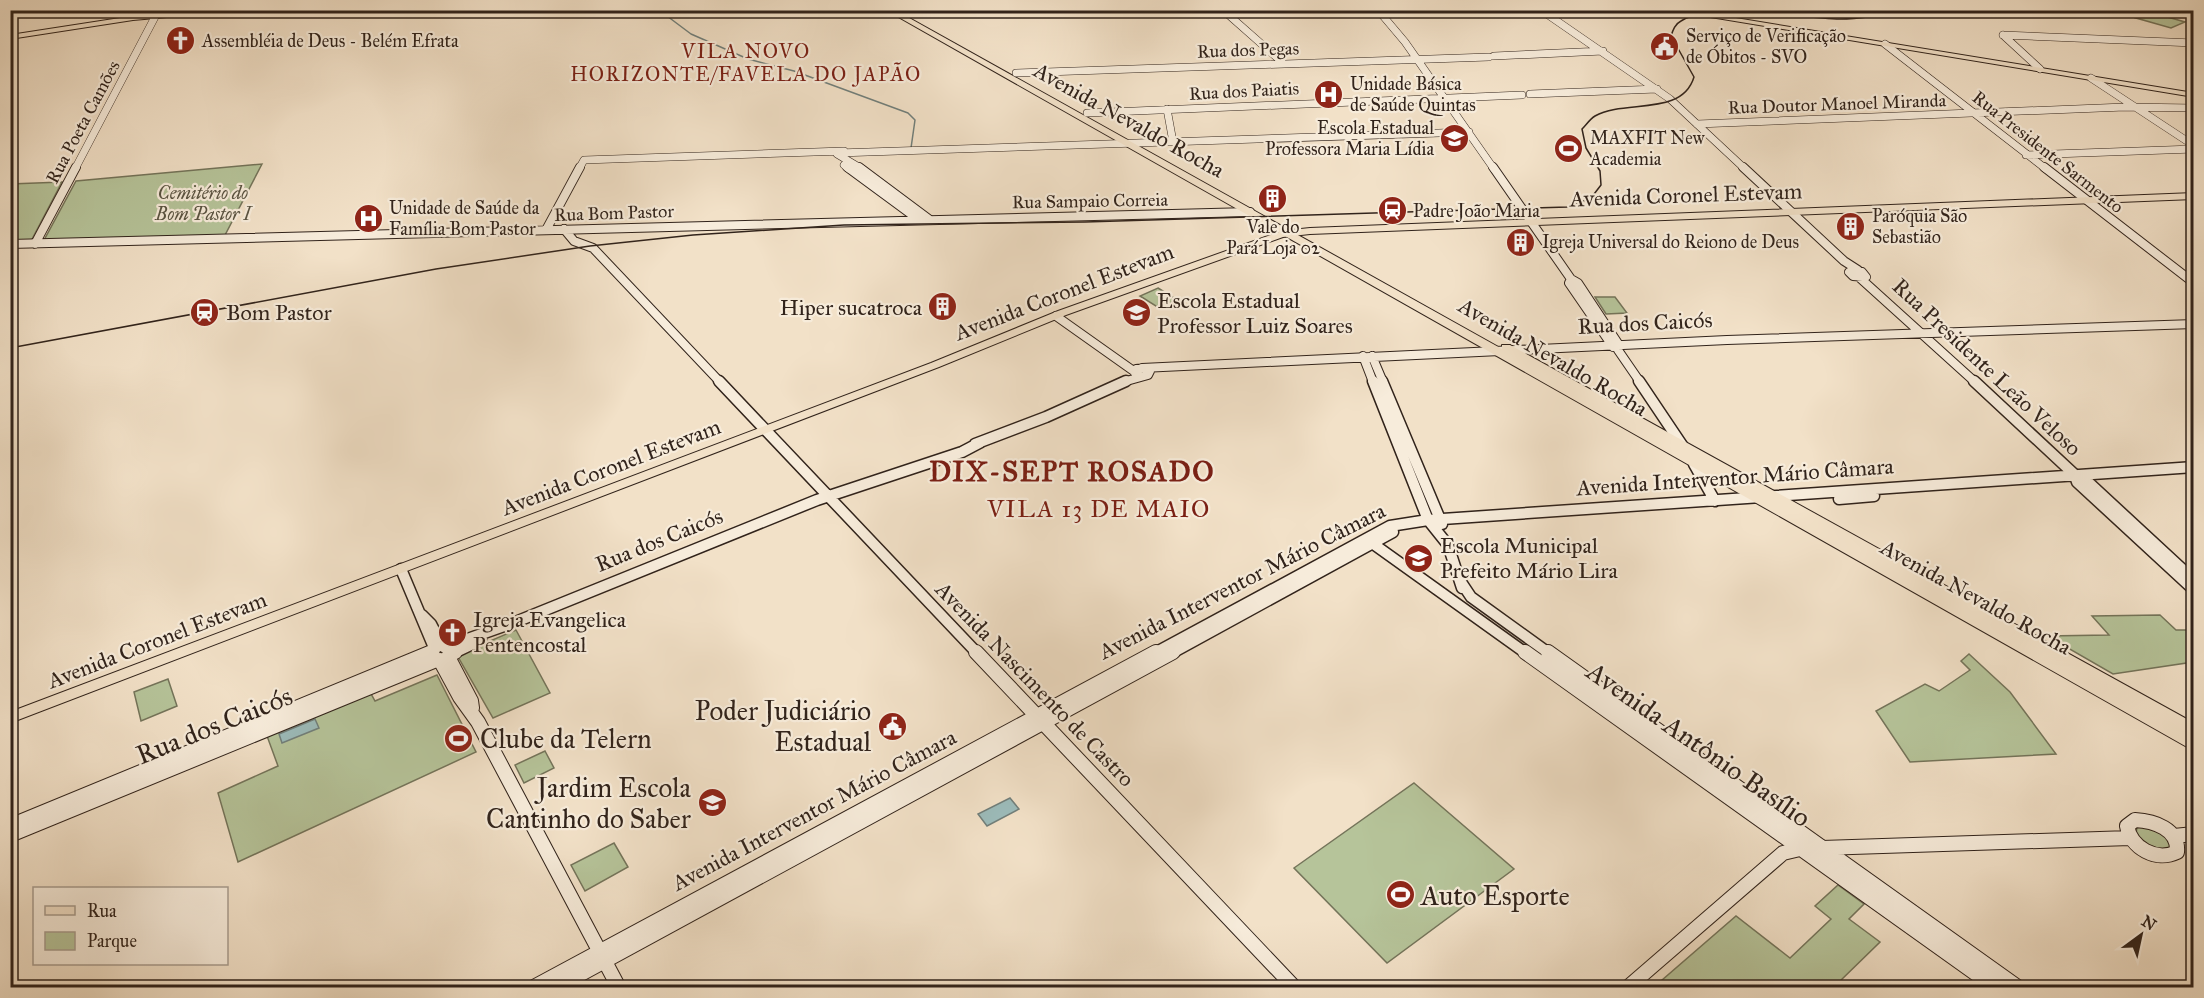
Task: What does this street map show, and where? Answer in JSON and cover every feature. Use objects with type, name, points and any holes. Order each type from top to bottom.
[{"type":"highway","name":"Avenida Nevaldo Rocha","points":[[889,10],[1250,212],[1293,232]]},
{"type":"highway","name":"Avenida Nevaldo Rocha","points":[[902,10],[1508,353],[1682,446],[1769,500],[2193,745]]},
{"type":"highway","points":[[974,58],[1003,73],[1016,74]]},
{"type":"highway","name":"Avenida Nevaldo Rocha","points":[[1508,353],[1694,464],[1769,500],[2193,731]]},
{"type":"main road","points":[[10,35],[173,10]]},
{"type":"main road","points":[[405,10],[428,12]]},
{"type":"main road","points":[[67,26],[156,15],[575,10]]},
{"type":"main road","points":[[1223,10],[1283,63]]},
{"type":"main road","points":[[1378,10],[1398,30],[1533,222],[1571,279],[1570,286],[1616,347],[1682,446]]},
{"type":"main road","name":"Rua Presidente Leão Veloso","points":[[1541,10],[1658,89],[1873,288],[1928,335],[2193,590]]},
{"type":"main road","points":[[1671,10],[2039,68],[2193,95]]},
{"type":"main road","name":"Rua Poeta Camões","points":[[35,243],[156,15]]},
{"type":"main road","points":[[2039,68],[2003,35],[2193,43]]},
{"type":"main road","name":"Rua Presidente Sarmento","points":[[1885,44],[2025,155],[2193,283]]},
{"type":"main road","name":"Rua dos Pegas","points":[[1016,74],[1603,51]]},
{"type":"main road","points":[[2091,78],[2193,146]]},
{"type":"main road","name":"Rua dos Paiatis","points":[[1087,113],[1658,89]]},
{"type":"main road","name":"Rua Doutor Manoel Miranda","points":[[1696,124],[2135,106],[2193,108]]},
{"type":"main road","points":[[1167,109],[1173,142]]},
{"type":"main road","points":[[546,230],[584,160],[1470,132]]},
{"type":"main road","points":[[2025,155],[2193,146]]},
{"type":"main road","points":[[833,153],[872,175],[930,220]]},
{"type":"main road","points":[[833,153],[919,220]]},
{"type":"main road","name":"Avenida Coronel Estevam","points":[[10,718],[1059,315],[1248,245],[1293,232],[2193,196]]},
{"type":"main road","name":"Rua Sampaio Correia","points":[[930,220],[1250,212]]},
{"type":"main road","name":"Rua Bom Pastor","points":[[10,244],[930,220]]},
{"type":"main road","name":"Avenida Nascimento de Castro","points":[[564,229],[574,240],[592,248],[766,429],[824,497],[1040,719],[1295,987]]},
{"type":"main road","name":"Avenida Nascimento de Castro","points":[[583,229],[592,243],[627,275],[738,392],[746,408]]},
{"type":"main road","points":[[1059,315],[1139,373]]},
{"type":"main road","name":"Rua dos Caicós","points":[[10,835],[148,774],[824,497],[962,452],[981,442],[1046,417],[1139,373],[1339,359],[2193,324]]},
{"type":"main road","points":[[1369,358],[1461,582],[1468,611]]},
{"type":"main road","points":[[1694,464],[1715,501]]},
{"type":"main road","name":"Avenida Interventor Mário Câmara","points":[[2080,479],[2193,467]]},
{"type":"main road","name":"Avenida Interventor Mário Câmara","points":[[1258,601],[1382,529],[1769,500],[2193,473]]},
{"type":"main road","name":"Rua Presidente Leão Veloso","points":[[2080,479],[2193,580]]},
{"type":"main road","name":"Avenida Interventor Mário Câmara","points":[[532,987],[603,955],[1258,601],[1394,531],[1437,525],[1715,501],[1769,500]]},
{"type":"main road","name":"Avenida Antônio Basílio","points":[[1372,543],[1996,987]]},
{"type":"main road","points":[[400,569],[422,615],[424,627],[441,654],[460,697],[472,712],[619,987]]},
{"type":"main road","name":"Avenida Antônio Basílio","points":[[1461,582],[1472,597],[1487,609],[2019,987]]},
{"type":"main road","name":"Rua dos Caicós","points":[[10,826],[148,774]]},
{"type":"main road","points":[[2136,820],[2160,825],[2174,836],[2179,848],[2174,855],[2148,852],[2130,838],[2127,826],[2136,820]]},
{"type":"main road","points":[[2174,836],[2193,834]]},
{"type":"main road","points":[[1627,987],[1784,853],[1801,848],[2130,838]]},
{"type":"main road","name":"Avenida Interventor Mário Câmara","points":[[555,987],[603,955]]},
{"type":"green space","points":[[2150,12],[2185,22],[2171,28],[2136,18]]},
{"type":"green space","name":"Cemitério do Bom Pastor I","points":[[262,164],[224,237],[43,242],[76,181]]},
{"type":"green space","points":[[62,182],[30,243],[11,243],[10,184]]},
{"type":"green space","points":[[1158,288],[1177,300],[1159,308],[1140,296]]},
{"type":"green space","points":[[1595,297],[1615,297],[1627,313],[1606,314]]},
{"type":"green space","points":[[2160,615],[2176,630],[2193,630],[2193,662],[2113,674],[2047,636],[2109,635],[2092,616]]},
{"type":"green space","points":[[516,630],[550,693],[493,718],[457,655]]},
{"type":"green space","points":[[1969,654],[2010,692],[2056,754],[1910,762],[1876,711],[1925,684],[1939,691],[1970,670],[1961,661]]},
{"type":"green space","points":[[437,675],[476,752],[238,862],[218,793],[278,766],[267,736],[370,692],[375,701]]},
{"type":"green space","points":[[168,679],[177,706],[141,721],[134,692]]},
{"type":"green space","points":[[545,751],[554,768],[524,783],[515,765]]},
{"type":"green space","name":"Auto Esporte","points":[[1414,783],[1514,869],[1387,963],[1294,868]]},
{"type":"green space","points":[[2137,827],[2158,827],[2174,847],[2162,851],[2143,843],[2136,834]]},
{"type":"green space","points":[[614,843],[628,867],[585,891],[571,865]]},
{"type":"green space","points":[[1838,885],[1864,904],[1849,919],[1880,942],[1838,983],[1842,987],[1654,987],[1736,916],[1790,958],[1831,919],[1815,906]]},
{"type":"water","points":[[315,719],[319,728],[282,743],[279,734]]},
{"type":"water","points":[[1010,798],[1019,809],[987,826],[978,814]]},
{"type":"waterway","points":[[659,10],[691,34],[748,59],[794,71],[908,113],[915,120],[911,148]]},
{"type":"tram line","points":[[10,348],[436,269],[590,246],[693,235],[844,225],[1085,222],[1568,207],[1591,198],[1601,185],[1600,171],[1586,148],[1582,129],[1590,120],[1607,111],[1651,105],[1678,98],[1688,89],[1694,77],[1671,36],[1673,29],[1681,21],[1696,15],[1715,12],[1758,12],[1840,19],[1904,10]]},
{"type":"place","name":"Assembléia de Deus - Belém Efrata","points":[[181,41]]},
{"type":"place","name":"Serviço de Verificação de Óbitos - SVO","points":[[1665,46]]},
{"type":"place","name":"Unidade Básica de Saúde Quintas","points":[[1329,94]]},
{"type":"place","name":"Escola Estadual Professora Maria Lídia","points":[[1455,138]]},
{"type":"place","name":"MAXFIT New Academia","points":[[1569,148]]},
{"type":"place","name":"Vale do Pará Loja 02","points":[[1273,198]]},
{"type":"place","name":"Padre João Maria","points":[[1392,211]]},
{"type":"place","name":"Unidade de Saúde da Família Bom Pastor","points":[[368,218]]},
{"type":"place","name":"Paróquia São Sebastião","points":[[1851,226]]},
{"type":"place","name":"Igreja Universal do Reiono de Deus","points":[[1521,242]]},
{"type":"place","name":"Hiper sucatroca","points":[[943,307]]},
{"type":"place","name":"Bom Pastor","points":[[205,312]]},
{"type":"place","name":"Escola Estadual Professor Luiz Soares","points":[[1136,313]]},
{"type":"place","name":"Escola Municipal Prefeito Mário Lira","points":[[1419,558]]},
{"type":"place","name":"Igreja Evangelica Pentencostal","points":[[452,632]]},
{"type":"place","name":"Poder Judiciário Estadual","points":[[892,726]]},
{"type":"place","name":"Clube da Telern","points":[[459,738]]},
{"type":"place","name":"Jardim Escola Cantinho do Saber","points":[[712,803]]},
{"type":"place","name":"Auto Esporte","points":[[1400,895]]},
{"type":"district","name":"VILA NOVO HORIZONTE/FAVELA DO JAPÃO","points":[[746,62]]},
{"type":"district","name":"DIX-SEPT ROSADO","points":[[1072,471]]},
{"type":"district","name":"VILA 13 DE MAIO","points":[[1099,509]]}]
